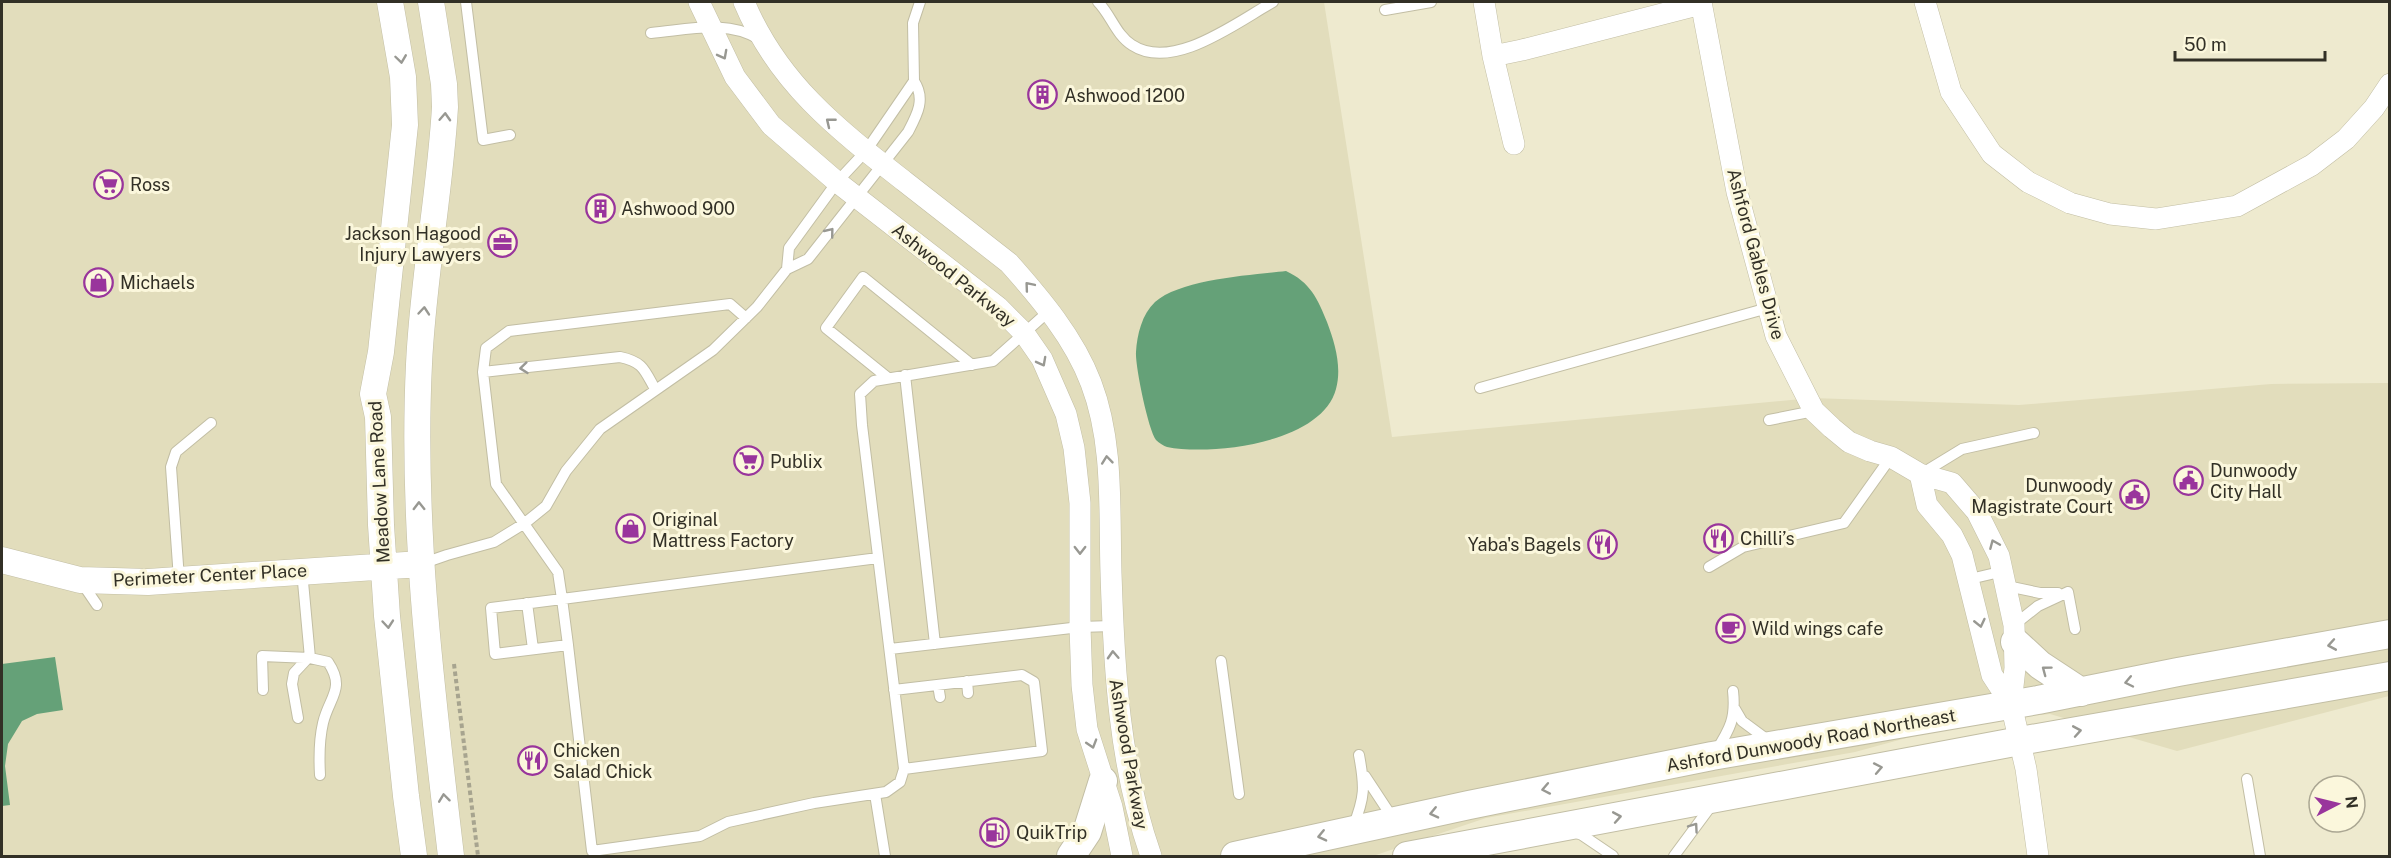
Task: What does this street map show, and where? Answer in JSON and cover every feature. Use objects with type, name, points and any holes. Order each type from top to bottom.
[{"type":"main road","points":[[2015,633],[2040,665],[2080,692]]},
{"type":"main road","name":"Ashford Dunwoody Road Northeast","points":[[1235,856],[1712,756],[2080,692],[2390,634]]},
{"type":"main road","points":[[1407,856],[2020,741],[2390,676]]},
{"type":"main road","points":[[1071,856],[1086,832],[1103,781]]},
{"type":"street","name":"Meadow Lane Road","points":[[390,2],[397,31],[406,101],[404,148],[381,352],[373,394],[378,417],[384,566],[396,704],[414,856]]},
{"type":"street","name":"Meadow Lane Road","points":[[431,2],[444,84],[445,107],[419,363],[417,432],[422,564],[434,705],[452,856]]},
{"type":"street","name":"Ashwood Parkway","points":[[699,2],[735,77],[754,105],[792,145],[999,307],[1024,333],[1042,359],[1066,414],[1074,448],[1080,503],[1080,627],[1082,685],[1087,729],[1112,807],[1122,856]]},
{"type":"street","name":"Ashwood Parkway","points":[[744,2],[765,42],[791,81],[823,116],[1009,263],[1049,310],[1075,350],[1091,383],[1103,428],[1108,471],[1112,626],[1119,715],[1141,828],[1150,856]]},
{"type":"street","points":[[1484,2],[1493,56],[1514,144]]},
{"type":"street","points":[[1925,2],[1951,92],[1992,154],[2028,182],[2070,203],[2110,214],[2156,219],[2237,206],[2312,165],[2346,139],[2374,108],[2390,84]]},
{"type":"street","name":"Ashford Gables Drive","points":[[1493,56],[1701,3],[1737,192],[1776,336],[1814,411],[1832,428],[1849,442],[1891,457],[1920,474],[1952,483],[1977,512],[1989,533],[2005,579],[2015,633],[2015,668],[2011,704]]},
{"type":"street","points":[[1920,474],[1927,505],[1952,536],[1962,555],[1970,579],[1992,675],[2011,704],[2026,769],[2038,856]]},
{"type":"street","name":"Perimeter Center Place","points":[[2,560],[80,580],[148,582],[422,564]]},
{"type":"lane","points":[[466,2],[483,140],[510,135]]},
{"type":"lane","points":[[422,564],[494,542],[525,523],[546,506],[566,471],[600,429],[713,350],[770,292],[787,269],[808,259],[884,165],[908,132],[919,110],[919,89],[914,81],[913,23],[920,2]]},
{"type":"lane","points":[[1098,2],[1118,32],[1133,46],[1144,51],[1163,54],[1179,51],[1200,42],[1273,2]]},
{"type":"lane","points":[[1385,10],[1431,2]]},
{"type":"lane","points":[[651,33],[710,27],[733,28],[752,34],[765,42]]},
{"type":"lane","points":[[787,269],[789,248],[837,182],[866,151],[914,81]]},
{"type":"lane","points":[[888,378],[826,328],[863,277],[972,364]]},
{"type":"lane","points":[[746,318],[730,304],[509,331],[486,348],[483,372],[496,484],[558,572],[592,851],[700,836],[728,822],[814,803],[886,792],[900,782],[904,769],[860,394],[874,381],[993,361],[1049,310]]},
{"type":"lane","points":[[1480,388],[1768,308]]},
{"type":"lane","points":[[483,372],[620,357],[636,360],[655,389]]},
{"type":"lane","points":[[905,375],[935,644]]},
{"type":"lane","points":[[1769,420],[1814,411]]},
{"type":"lane","points":[[179,580],[171,467],[176,452],[212,423]]},
{"type":"lane","points":[[1920,474],[1962,449],[2034,433]]},
{"type":"lane","points":[[1709,567],[1743,547],[1844,523],[1891,457]]},
{"type":"lane","points":[[568,645],[495,654],[491,608],[878,558]]},
{"type":"lane","points":[[298,718],[292,684],[294,673],[309,658],[302,571]]},
{"type":"lane","points":[[1970,579],[2005,579],[2040,593],[2068,592]]},
{"type":"lane","points":[[80,580],[97,605]]},
{"type":"lane","points":[[2068,592],[2075,629]]},
{"type":"lane","points":[[2015,633],[2038,606],[2068,592]]},
{"type":"lane","points":[[527,603],[533,649]]},
{"type":"lane","points":[[890,649],[1080,627],[1112,626]]},
{"type":"lane","points":[[263,690],[262,656],[309,658],[328,662],[336,675],[336,686],[324,721],[320,744],[320,775]]},
{"type":"lane","points":[[1221,661],[1239,794]]},
{"type":"lane","points":[[894,690],[1022,675],[1034,682],[1042,752],[1007,751],[924,762],[904,769]]},
{"type":"lane","points":[[998,678],[999,689]]},
{"type":"lane","points":[[967,681],[968,693]]},
{"type":"lane","points":[[938,685],[940,697]]},
{"type":"lane","points":[[916,687],[917,699]]},
{"type":"lane","points":[[1712,756],[1727,734],[1735,709],[1733,691]]},
{"type":"lane","points":[[1735,709],[1747,726],[1776,746]]},
{"type":"lane","points":[[1352,830],[1363,800],[1359,755]]},
{"type":"lane","points":[[1362,770],[1390,814],[1400,820]]},
{"type":"lane","points":[[2247,779],[2260,856]]},
{"type":"lane","points":[[875,794],[885,856]]},
{"type":"lane","points":[[1674,856],[1717,799]]},
{"type":"lane","points":[[1559,828],[1582,835],[1613,856]]},
{"type":"path","points":[[454,660],[478,856]]},
{"type":"shaded area","points":[[2,2],[1324,2],[1392,437],[1812,398],[2019,405],[2271,384],[2389,383],[2389,696],[2177,751],[2050,714],[1965,722],[1855,752],[1486,818],[1373,856],[2,856]]},
{"type":"shaded area","points":[[1286,271],[1301,280],[1312,292],[1333,338],[1337,355],[1338,381],[1327,407],[1310,422],[1263,442],[1237,447],[1187,449],[1167,447],[1156,440],[1146,411],[1136,359],[1139,332],[1150,307],[1167,294],[1199,283]]},
{"type":"shaded area","points":[[55,657],[63,710],[37,714],[22,721],[8,744],[5,766],[10,805],[2,806],[2,664]]},
{"type":"place","name":"Ashwood 1200","points":[[1043,95]]},
{"type":"place","name":"Ross","points":[[109,184]]},
{"type":"place","name":"Ashwood 900","points":[[600,208]]},
{"type":"place","name":"Jackson Hagood Injury Lawyers","points":[[502,243]]},
{"type":"place","name":"Michaels","points":[[99,282]]},
{"type":"place","name":"Publix","points":[[749,461]]},
{"type":"place","name":"Dunwoody City Hall","points":[[2189,480]]},
{"type":"place","name":"Dunwoody Magistrate Court","points":[[2134,495]]},
{"type":"place","name":"Original Mattress Factory","points":[[631,529]]},
{"type":"place","name":"Chilli’s","points":[[1719,538]]},
{"type":"place","name":"Yaba's Bagels","points":[[1602,544]]},
{"type":"place","name":"Wild wings cafe","points":[[1731,628]]},
{"type":"place","name":"Chicken Salad Chick","points":[[532,760]]},
{"type":"place","name":"QuikTrip","points":[[995,832]]}]
